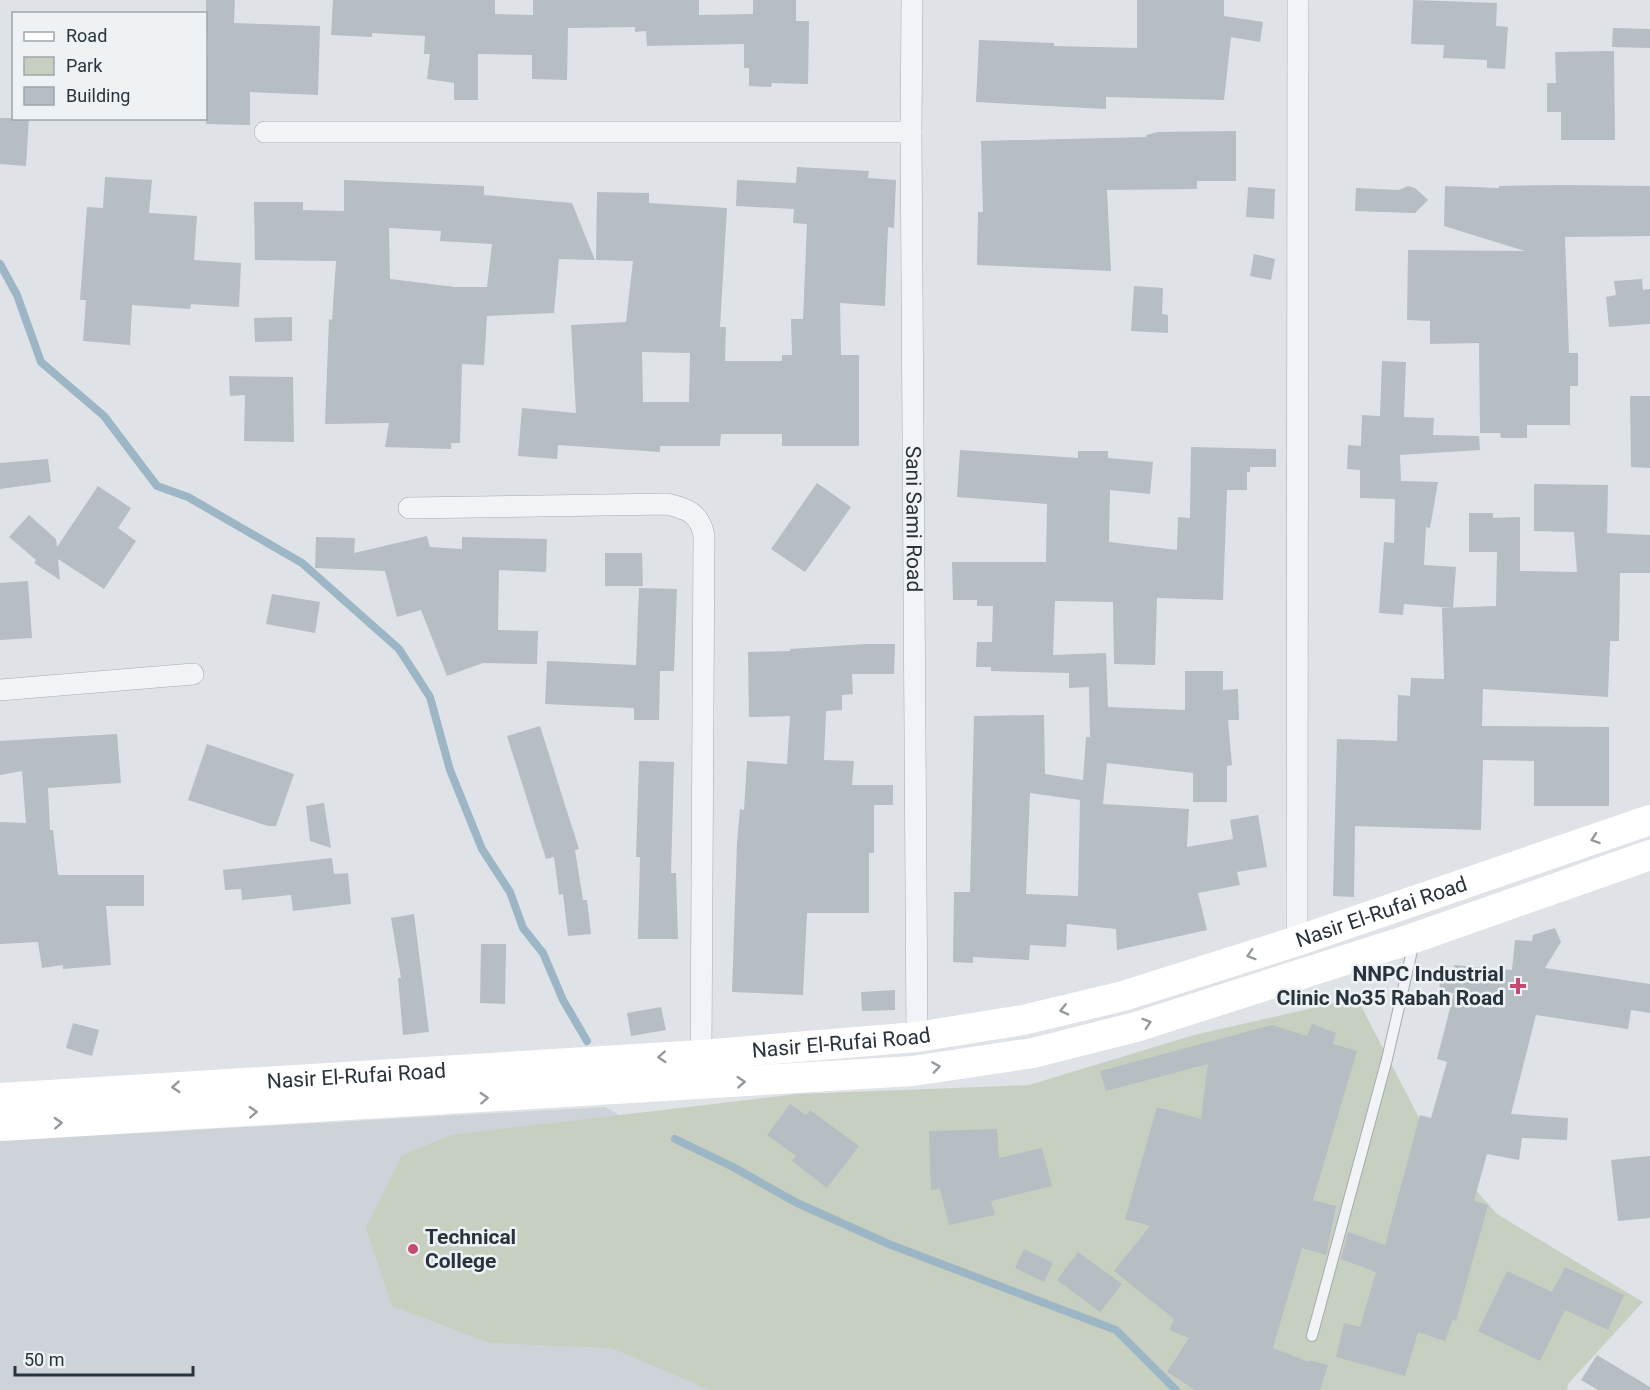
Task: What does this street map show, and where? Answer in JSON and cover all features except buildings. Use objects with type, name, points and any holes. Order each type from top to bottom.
[{"type":"main road","name":"Nasir El-Rufai Road","points":[[0,1098],[700,1055],[917,1037],[1023,1020],[1123,996],[1297,940],[1650,820]]},
{"type":"main road","name":"Nasir El-Rufai Road","points":[[0,1126],[913,1071],[1033,1053],[1136,1026],[1414,939],[1650,855]]},
{"type":"main road","points":[[423,1072],[425,1102]]},
{"type":"street","name":"Sani Sami Road","points":[[912,0],[910,132],[917,1037]]},
{"type":"street","points":[[1297,940],[1298,0]]},
{"type":"street","points":[[265,132],[910,132]]},
{"type":"street","points":[[409,508],[667,504],[687,509],[699,518],[704,535],[700,1055]]},
{"type":"street","points":[[0,690],[193,674]]},
{"type":"lane","points":[[1312,1336],[1387,1059],[1414,939]]},
{"type":"shaded area","name":"Technical College","points":[[605,1107],[1102,1390],[0,1390],[0,1141]]},
{"type":"green space","points":[[1357,998],[1429,1137],[1497,1214],[1643,1302],[1568,1384],[1567,1390],[710,1390],[611,1348],[490,1343],[392,1306],[366,1228],[402,1155],[451,1135],[798,1094],[1029,1085],[1194,1035]]},
{"type":"waterway","points":[[0,264],[17,295],[41,362],[104,416],[157,486],[188,497],[302,563],[399,649],[430,697],[450,770],[482,849],[510,892],[523,928],[543,953],[563,1000],[587,1041]]},
{"type":"waterway","points":[[675,1139],[733,1167],[797,1203],[891,1245],[1116,1330],[1176,1390]]},
{"type":"place","name":"NNPC Industrial Clinic No35 Rabah Road","points":[[1518,986]]},
{"type":"place","name":"Technical College","points":[[413,1249]]}]
